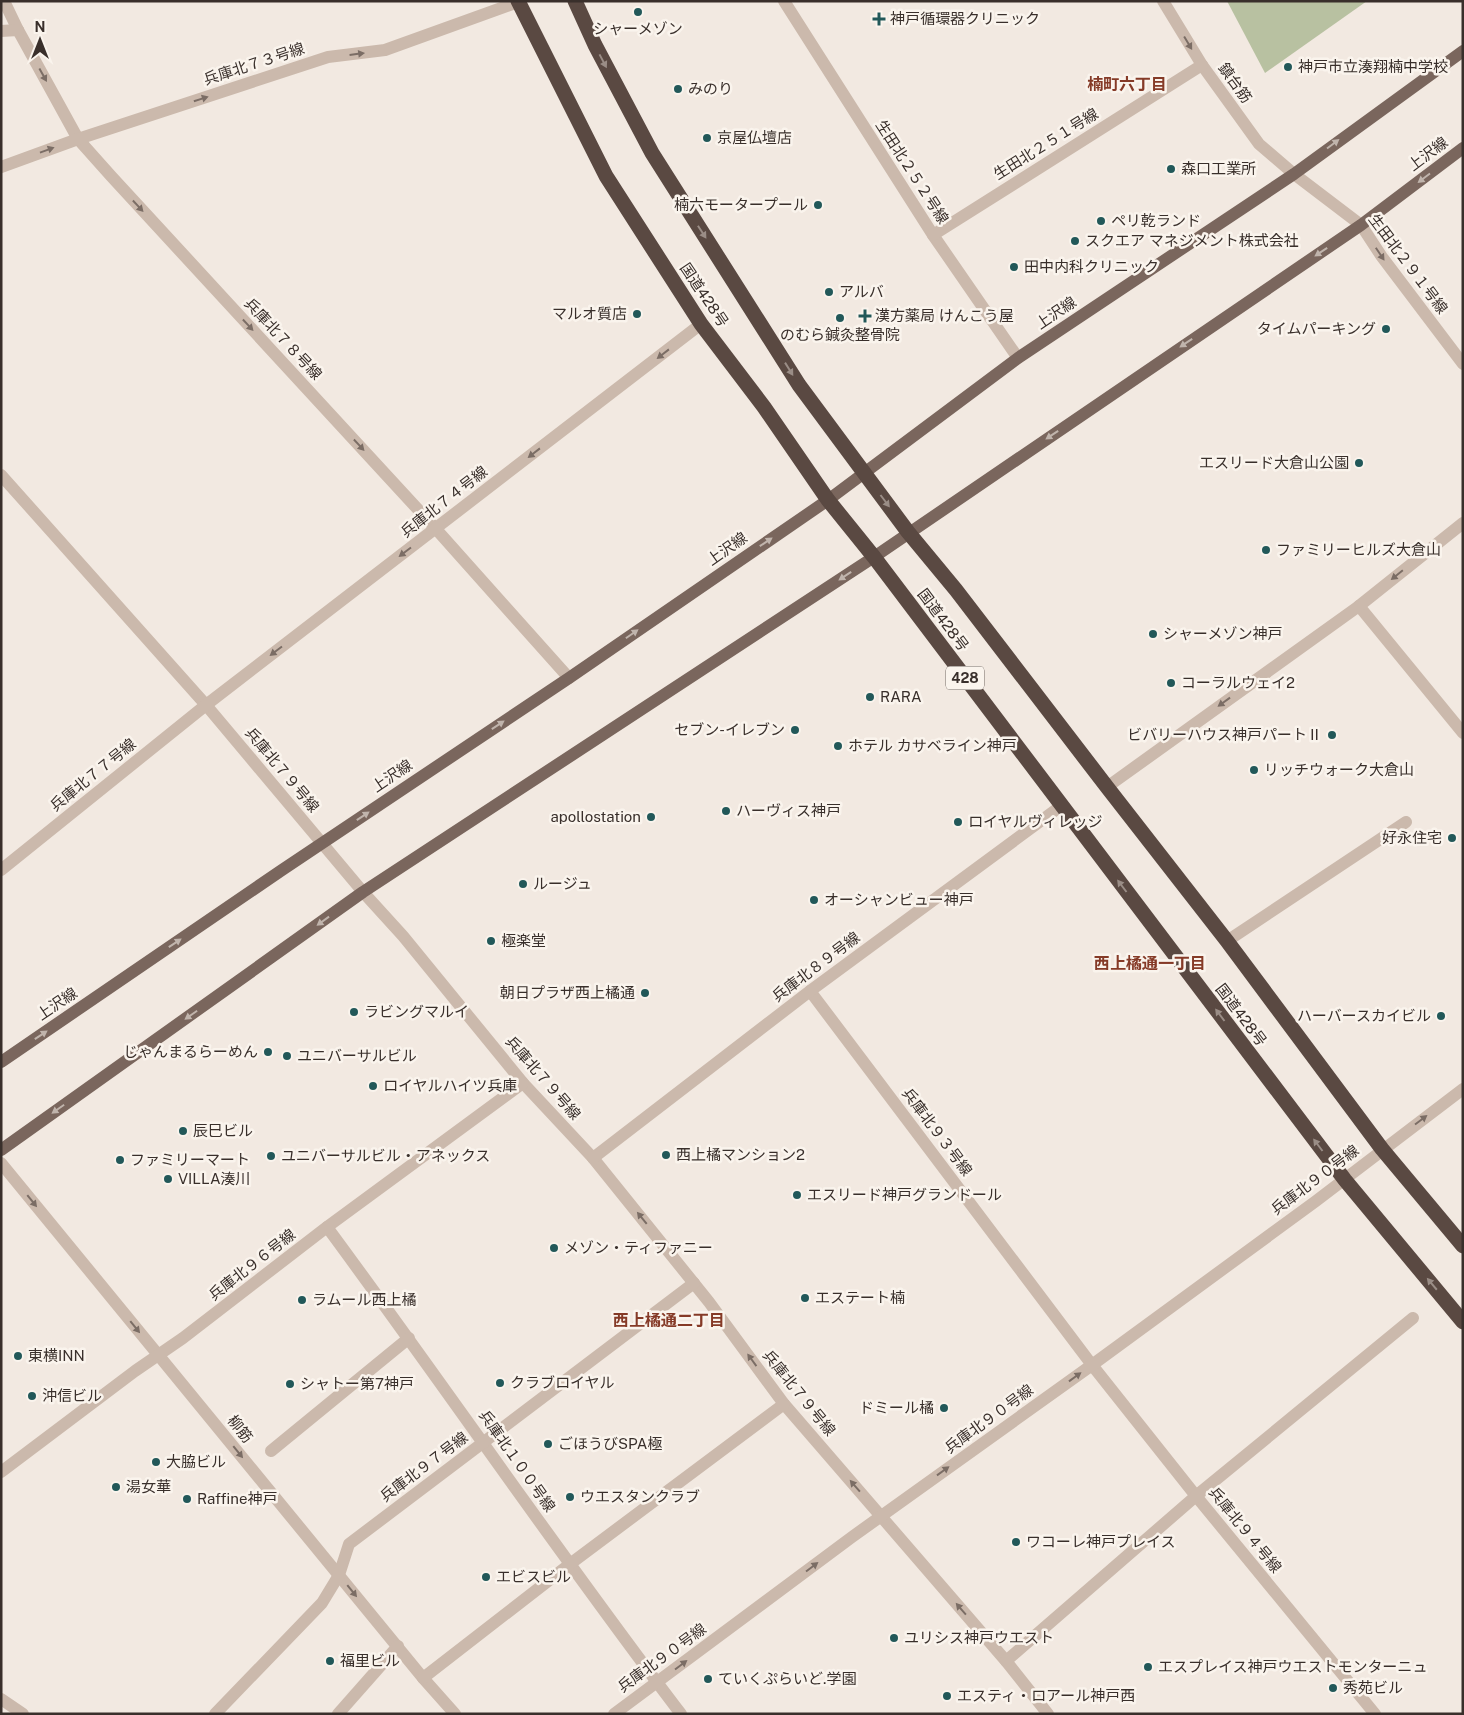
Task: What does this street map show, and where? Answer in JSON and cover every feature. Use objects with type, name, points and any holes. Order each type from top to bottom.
[{"type":"highway","name":"国道428号","points":[[518,1],[606,176],[701,324],[764,407],[828,500],[874,556],[1345,1180],[1463,1322]]},
{"type":"highway","name":"国道428号","points":[[575,1],[595,46],[652,153],[799,385],[908,532],[956,590],[1227,941],[1382,1149],[1463,1246]]},
{"type":"main road","name":"上沢線","points":[[1,1062],[569,678],[828,500],[1018,358],[1294,174],[1463,51]]},
{"type":"main road","name":"上沢線","points":[[1,1150],[363,892],[874,556],[1361,224],[1463,148]]},
{"type":"street","name":"兵庫北７８号線","points":[[4,1],[78,138],[117,183],[436,529],[569,678]]},
{"type":"street","name":"兵庫北７３号線","points":[[1,167],[78,138],[328,57],[385,50],[518,1]]},
{"type":"street","name":"生田北２５２号線","points":[[784,1],[933,235],[1018,358]]},
{"type":"street","name":"鎮台筋","points":[[1163,1],[1202,65],[1260,144],[1294,174]]},
{"type":"street","points":[[1,31],[18,30]]},
{"type":"street","name":"生田北２５１号線","points":[[933,235],[1202,65]]},
{"type":"street","name":"生田北２９１号線","points":[[1294,174],[1361,224],[1382,257],[1463,364]]},
{"type":"street","name":"兵庫北７４号線","points":[[206,705],[701,324]]},
{"type":"street","name":"兵庫北７９号線","points":[[2,479],[206,705],[363,892],[403,936],[523,1083],[593,1158],[694,1283],[784,1404],[1006,1661],[1048,1714]]},
{"type":"street","points":[[1107,787],[1359,606],[1463,523]]},
{"type":"street","points":[[1359,606],[1463,732]]},
{"type":"street","name":"兵庫北７７号線","points":[[1,870],[206,705]]},
{"type":"street","name":"兵庫北８９号線","points":[[593,1158],[810,991],[1061,806]]},
{"type":"street","points":[[1227,941],[1406,822]]},
{"type":"street","name":"兵庫北９３号線","points":[[810,991],[1092,1365]]},
{"type":"street","name":"兵庫北９６号線","points":[[1,1472],[134,1371],[184,1338],[328,1227],[523,1083]]},
{"type":"street","name":"兵庫北９０号線","points":[[614,1714],[882,1516],[1345,1180],[1382,1149],[1463,1089]]},
{"type":"street","name":"柳筋","points":[[1,1163],[454,1714]]},
{"type":"street","name":"兵庫北１００号線","points":[[328,1227],[680,1714]]},
{"type":"street","name":"兵庫北９７号線","points":[[215,1714],[322,1604],[339,1575],[348,1544],[694,1283]]},
{"type":"street","points":[[1006,1661],[1196,1496],[1413,1318]]},
{"type":"street","points":[[271,1451],[409,1338]]},
{"type":"street","name":"兵庫北９４号線","points":[[1092,1365],[1196,1496],[1375,1714]]},
{"type":"street","points":[[424,1678],[570,1564],[784,1404]]},
{"type":"street","points":[[338,1714],[398,1646]]},
{"type":"street","points":[[1,1699],[22,1714]]},
{"type":"green space","points":[[1227,1],[1367,1],[1265,73]]},
{"type":"place","name":"シャーメゾン","points":[[638,12]]},
{"type":"place","name":"神戸循環器クリニック","points":[[879,19]]},
{"type":"place","name":"神戸市立湊翔楠中学校","points":[[1288,67]]},
{"type":"place","name":"みのり","points":[[678,89]]},
{"type":"place","name":"京屋仏壇店","points":[[707,138]]},
{"type":"place","name":"森口工業所","points":[[1171,169]]},
{"type":"place","name":"楠六モータープール","points":[[818,205]]},
{"type":"place","name":"ペリ乾ランド","points":[[1101,221]]},
{"type":"place","name":"スクエア マネジメント株式会社","points":[[1075,241]]},
{"type":"place","name":"田中内科クリニック","points":[[1014,267]]},
{"type":"place","name":"アルバ","points":[[829,292]]},
{"type":"place","name":"マルオ質店","points":[[637,314]]},
{"type":"place","name":"漢方薬局 けんこう屋","points":[[865,316]]},
{"type":"place","name":"のむら鍼灸整骨院","points":[[840,318]]},
{"type":"place","name":"タイムパーキング","points":[[1386,329]]},
{"type":"place","name":"エスリード大倉山公園","points":[[1359,463]]},
{"type":"place","name":"ファミリーヒルズ大倉山","points":[[1266,550]]},
{"type":"place","name":"シャーメゾン神戸","points":[[1153,634]]},
{"type":"place","name":"コーラルウェイ2","points":[[1171,683]]},
{"type":"place","name":"RARA","points":[[870,697]]},
{"type":"place","name":"セブン-イレブン","points":[[795,730]]},
{"type":"place","name":"ビバリーハウス神戸パートⅡ","points":[[1332,735]]},
{"type":"place","name":"ホテル カサベライン神戸","points":[[838,746]]},
{"type":"place","name":"リッチウォーク大倉山","points":[[1254,770]]},
{"type":"place","name":"ハーヴィス神戸","points":[[726,811]]},
{"type":"place","name":"apollostation","points":[[651,817]]},
{"type":"place","name":"ロイヤルヴィレッジ","points":[[958,822]]},
{"type":"place","name":"好永住宅","points":[[1452,838]]},
{"type":"place","name":"ルージュ","points":[[523,884]]},
{"type":"place","name":"オーシャンビュー神戸","points":[[814,900]]},
{"type":"place","name":"極楽堂","points":[[491,941]]},
{"type":"place","name":"朝日プラザ西上橘通","points":[[645,993]]},
{"type":"place","name":"ラビングマルイ","points":[[354,1012]]},
{"type":"place","name":"ハーバースカイビル","points":[[1441,1016]]},
{"type":"place","name":"じゃんまるらーめん","points":[[268,1052]]},
{"type":"place","name":"ユニバーサルビル","points":[[287,1056]]},
{"type":"place","name":"ロイヤルハイツ兵庫","points":[[373,1086]]},
{"type":"place","name":"辰巳ビル","points":[[183,1131]]},
{"type":"place","name":"西上橘マンション2","points":[[666,1155]]},
{"type":"place","name":"ユニバーサルビル・アネックス","points":[[271,1156]]},
{"type":"place","name":"ファミリーマート","points":[[120,1160]]},
{"type":"place","name":"VILLA湊川","points":[[168,1179]]},
{"type":"place","name":"エスリード神戸グランドール","points":[[797,1195]]},
{"type":"place","name":"メゾン・ティファニー","points":[[554,1248]]},
{"type":"place","name":"エステート楠","points":[[805,1298]]},
{"type":"place","name":"ラムール西上橘","points":[[302,1300]]},
{"type":"place","name":"東横INN","points":[[18,1356]]},
{"type":"place","name":"クラブロイヤル","points":[[500,1383]]},
{"type":"place","name":"シャトー第7神戸","points":[[290,1384]]},
{"type":"place","name":"沖信ビル","points":[[32,1396]]},
{"type":"place","name":"ドミール橘","points":[[944,1408]]},
{"type":"place","name":"ごほうびSPA極","points":[[548,1444]]},
{"type":"place","name":"大脇ビル","points":[[156,1462]]},
{"type":"place","name":"湯女華","points":[[116,1487]]},
{"type":"place","name":"ウエスタンクラブ","points":[[570,1497]]},
{"type":"place","name":"Raffine神戸","points":[[187,1499]]},
{"type":"place","name":"ワコーレ神戸プレイス","points":[[1016,1542]]},
{"type":"place","name":"エビスビル","points":[[486,1577]]},
{"type":"place","name":"ユリシス神戸ウエスト","points":[[894,1638]]},
{"type":"place","name":"福里ビル","points":[[330,1661]]},
{"type":"place","name":"エスプレイス神戸ウエストモンターニュ","points":[[1148,1667]]},
{"type":"place","name":"ていくぷらいど.学園","points":[[708,1679]]},
{"type":"place","name":"秀苑ビル","points":[[1333,1688]]},
{"type":"place","name":"エスティ・ロアール神戸西","points":[[947,1696]]},
{"type":"district","name":"楠町六丁目","points":[[1127,84]]},
{"type":"district","name":"西上橘通一丁目","points":[[1150,963]]},
{"type":"district","name":"西上橘通二丁目","points":[[669,1320]]}]
